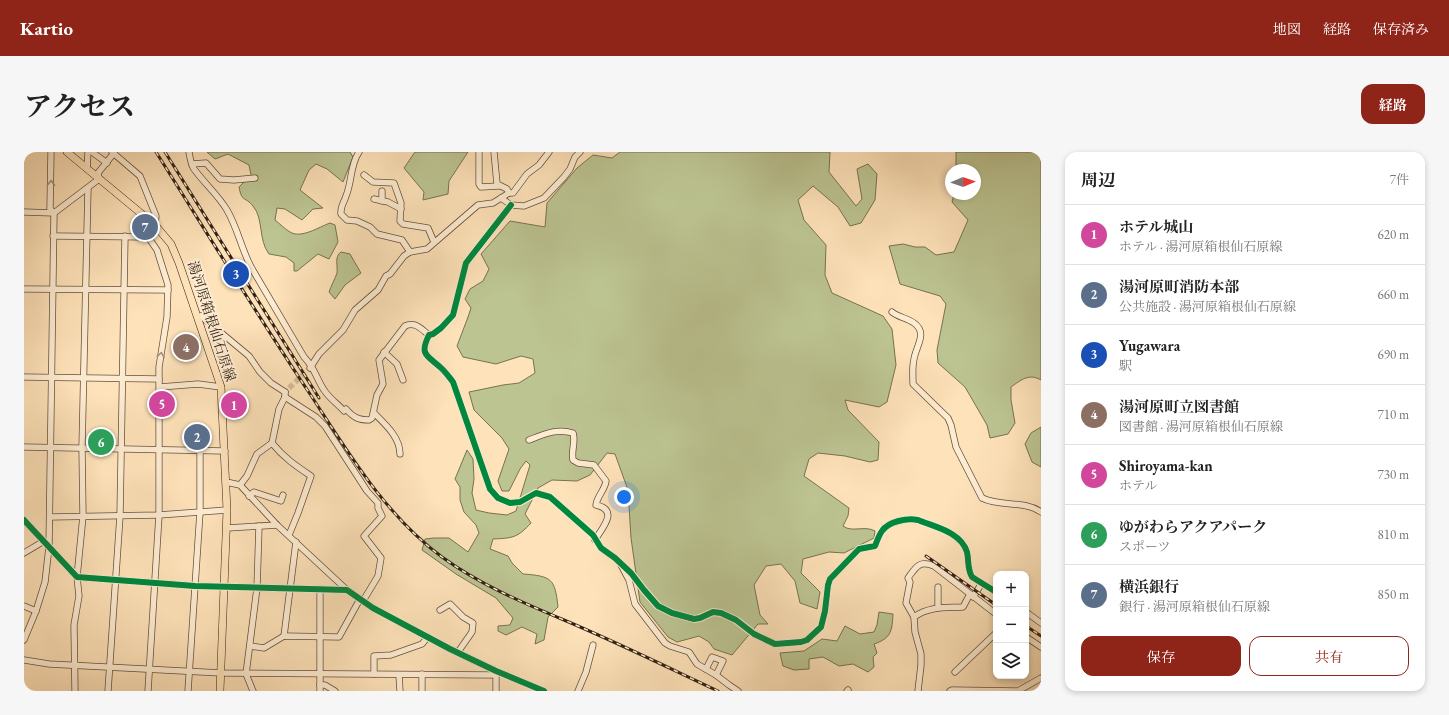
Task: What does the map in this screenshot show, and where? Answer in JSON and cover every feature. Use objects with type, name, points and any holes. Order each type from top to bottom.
[{"type":"main road","name":"湯河原箱根仙石原線","points":[[68,152],[155,225],[166,238],[176,254],[221,387],[227,510],[220,691]]},
{"type":"street","points":[[24,640],[36,611],[45,582],[49,547],[54,213],[50,209],[51,152]]},
{"type":"street","points":[[87,169],[88,152]]},
{"type":"street","points":[[92,152],[107,163]]},
{"type":"street","points":[[188,152],[194,169],[220,199],[235,224],[245,257],[319,382],[328,396],[344,411],[346,409]]},
{"type":"street","points":[[359,152],[354,161],[346,196],[341,207],[341,214],[347,220],[357,221],[370,227],[377,234],[387,237],[397,237],[402,240],[410,252]]},
{"type":"street","points":[[493,152],[496,180],[499,186]]},
{"type":"street","points":[[311,367],[319,354],[344,330],[355,310],[378,290],[386,276],[390,274],[397,262],[410,252],[427,249],[478,205],[493,202],[513,192],[526,174],[539,165],[549,152]]},
{"type":"street","points":[[501,198],[511,205],[528,205],[544,198],[564,177],[570,169],[575,157],[580,152]]},
{"type":"street","points":[[24,212],[54,213],[99,179],[98,173],[113,153],[140,176],[156,216],[155,225],[149,232],[148,236]]},
{"type":"street","points":[[480,153],[479,184],[481,187],[499,186],[507,189],[509,193]]},
{"type":"street","points":[[192,164],[206,163],[220,179],[234,180],[255,178]]},
{"type":"street","points":[[364,175],[373,182],[394,183],[401,204],[400,221],[403,224],[428,228],[434,242]]},
{"type":"street","points":[[75,691],[74,625],[79,596],[77,577],[82,516],[82,448],[88,188]]},
{"type":"street","points":[[382,191],[382,201]]},
{"type":"street","points":[[374,199],[388,202],[401,209]]},
{"type":"street","points":[[429,335],[441,328],[453,315],[466,263],[511,205]]},
{"type":"street","points":[[53,236],[148,236]]},
{"type":"street","points":[[108,691],[120,516],[124,236]]},
{"type":"street","points":[[148,236],[157,250],[168,285],[167,317],[159,367],[159,515],[148,691]]},
{"type":"street","points":[[24,289],[168,290]]},
{"type":"street","points":[[892,312],[913,322],[918,326],[921,332],[922,337],[914,359],[913,384],[948,418],[956,447],[982,498],[988,501],[1021,505],[1041,512]]},
{"type":"street","points":[[201,316],[249,356],[260,372],[271,383],[286,392],[325,426],[367,491],[378,503],[378,508],[382,516],[364,536],[381,558],[378,576],[361,600],[339,637],[284,636],[264,648],[250,646]]},
{"type":"street","points":[[342,404],[355,418],[359,420],[369,420],[372,418],[377,395],[383,384],[379,360],[384,352],[408,324],[415,324],[429,335]]},
{"type":"street","points":[[429,335],[425,348],[427,356],[440,366],[453,382],[490,489],[494,495],[503,501],[516,503],[536,493],[547,496],[593,535],[601,548],[631,572],[658,606],[672,613],[694,619],[713,612],[721,613],[736,620],[768,642],[780,644],[807,640],[821,627],[826,611],[830,578],[860,549],[875,546],[882,531],[887,526],[897,522],[913,519],[955,535],[963,542],[969,557],[970,574],[993,590]]},
{"type":"street","points":[[384,352],[397,364],[403,380]]},
{"type":"street","points":[[24,377],[159,378]]},
{"type":"street","points":[[160,387],[198,384],[221,387]]},
{"type":"street","points":[[240,485],[247,476],[257,454],[272,443],[280,409],[286,392]]},
{"type":"street","points":[[374,413],[387,426],[400,447],[400,454]]},
{"type":"street","points":[[529,440],[551,431],[568,431],[573,433],[573,460],[578,463],[594,465],[606,481],[606,486],[596,505],[607,510],[608,518],[595,540]]},
{"type":"street","points":[[272,443],[288,460],[311,476],[289,535]]},
{"type":"street","points":[[24,447],[225,451]]},
{"type":"street","points":[[188,691],[200,512],[200,450]]},
{"type":"street","points":[[226,482],[240,485],[277,525],[347,590],[373,608],[496,673],[544,691]]},
{"type":"street","points":[[249,496],[254,492],[281,501],[283,495]]},
{"type":"street","points":[[50,516],[159,515],[227,510]]},
{"type":"street","points":[[24,520],[77,577],[195,586],[347,590]]},
{"type":"street","points":[[226,528],[277,525]]},
{"type":"street","points":[[253,691],[246,674],[257,588],[259,526]]},
{"type":"street","points":[[24,553],[44,541]]},
{"type":"street","points":[[284,636],[296,542]]},
{"type":"street","points":[[620,562],[628,580],[635,604],[665,643],[689,652],[697,664],[716,675],[738,691]]},
{"type":"street","points":[[918,691],[921,654],[915,632],[914,617],[906,603],[910,582],[908,578],[918,565],[924,563],[934,566],[993,612]]},
{"type":"street","points":[[914,617],[921,612],[938,608],[963,607],[982,583]]},
{"type":"street","points":[[938,587],[938,608]]},
{"type":"street","points":[[320,589],[320,688],[325,685],[335,691]]},
{"type":"street","points":[[440,610],[450,604],[463,617],[473,623],[472,632],[458,652]]},
{"type":"street","points":[[24,606],[36,611]]},
{"type":"street","points":[[1029,614],[1041,623]]},
{"type":"street","points":[[955,672],[993,636]]},
{"type":"street","points":[[374,674],[374,656],[391,655],[422,644],[428,637]]},
{"type":"street","points":[[1029,639],[1041,647]]},
{"type":"street","points":[[578,691],[586,672],[593,645]]},
{"type":"street","points":[[706,669],[712,657],[723,661],[716,675]]},
{"type":"street","points":[[24,660],[36,663],[246,674],[399,675],[496,673]]},
{"type":"street","points":[[496,673],[496,691]]},
{"type":"street","points":[[422,674],[422,691]]},
{"type":"street","points":[[399,675],[399,690]]},
{"type":"street","points":[[950,691],[1018,691],[1041,678]]},
{"type":"green space","points":[[207,152],[350,152],[353,157],[343,182],[327,169],[316,164],[309,170],[300,190],[323,208],[313,209],[302,220],[285,209],[277,208],[275,220],[294,234],[305,233],[330,223],[335,225],[338,242],[329,259],[318,254],[297,271],[294,271],[294,263],[286,257],[269,254],[263,242],[259,217],[253,206],[241,195],[240,192],[239,187],[251,175],[249,165],[228,154],[215,159]]},
{"type":"green space","points":[[415,152],[468,152],[449,181],[448,194],[423,200],[424,192],[404,168]]},
{"type":"green space","points":[[620,152],[830,152],[829,172],[856,206],[862,199],[857,169],[868,164],[877,174],[875,200],[861,223],[850,226],[838,207],[813,186],[798,200],[804,220],[826,245],[825,275],[832,293],[883,316],[892,329],[896,365],[887,402],[879,407],[845,400],[848,410],[879,442],[878,460],[870,462],[845,456],[818,453],[809,459],[804,476],[849,508],[848,516],[843,526],[850,529],[871,529],[875,531],[874,538],[844,553],[829,552],[803,559],[801,573],[820,592],[817,609],[800,603],[795,581],[781,564],[766,566],[754,585],[760,615],[768,624],[758,624],[732,655],[714,649],[709,642],[699,636],[677,642],[668,637],[640,602],[631,538],[628,490],[615,454],[607,453],[590,475],[577,481],[552,480],[538,488],[525,514],[531,523],[522,532],[514,536],[493,539],[490,549],[508,556],[512,563],[523,574],[546,578],[553,585],[558,607],[548,617],[544,640],[535,644],[537,634],[522,627],[506,635],[498,631],[498,626],[510,625],[513,618],[496,598],[456,574],[422,550],[425,539],[449,538],[468,552],[479,533],[476,525],[464,512],[460,500],[460,487],[455,479],[467,450],[473,459],[474,479],[472,493],[476,510],[507,515],[516,511],[530,465],[526,461],[520,469],[509,491],[502,491],[498,481],[509,449],[502,438],[474,410],[469,392],[519,383],[535,373],[533,359],[521,356],[496,364],[463,357],[457,346],[471,308],[465,299],[470,289],[483,281],[489,269],[481,254],[510,221],[545,227],[547,203],[577,168],[593,155],[612,158]]},
{"type":"green space","points":[[956,152],[1041,152],[1041,380],[1029,377],[1011,387],[1011,400],[1015,423],[1008,434],[990,438],[987,425],[965,387],[938,363],[937,350],[946,304],[940,296],[900,284],[889,246],[903,244],[915,247],[925,247],[936,255],[954,252],[968,220],[952,202],[952,200],[981,200],[981,164],[956,164]]},
{"type":"green space","points":[[341,252],[350,254],[361,273],[345,285],[335,299],[329,292],[337,273],[337,259]]},
{"type":"green space","points":[[1041,427],[1041,467],[1032,462],[1025,444],[1031,433]]},
{"type":"green space","points":[[879,612],[893,614],[892,625],[888,636],[880,642],[874,644],[877,653],[873,657],[874,667],[868,672],[853,664],[839,666],[823,657],[809,659],[809,669],[794,670],[783,666],[780,653],[804,651],[822,639],[837,641],[845,626],[860,634],[874,632],[877,625]]},
{"type":"tunnel","points":[[289,388],[310,368]]},
{"type":"railway","points":[[156,152],[232,274],[353,460],[385,502],[403,522],[442,557],[471,576],[501,592],[583,628],[718,691]]},
{"type":"railway","points":[[165,152],[319,398]]},
{"type":"railway","points":[[926,556],[993,603]]},
{"type":"railway","points":[[1029,628],[1041,636]]},
{"type":"cycle path","points":[[511,205],[466,263],[453,315],[441,328],[429,335],[425,347],[428,357],[444,370],[453,382],[490,489],[498,498],[510,503],[520,502],[536,493],[550,497],[593,535],[601,548],[615,558],[631,573],[658,606],[672,613],[694,619],[713,612],[721,613],[736,620],[754,634],[775,644],[801,642],[807,640],[821,627],[830,579],[859,549],[875,546],[882,531],[889,525],[898,521],[909,519],[918,520],[947,531],[953,535],[964,545],[967,552],[970,574],[972,577],[993,590]]},
{"type":"cycle path","points":[[24,520],[77,577],[195,586],[347,590],[373,608],[450,649],[496,671],[544,691]]},
{"type":"place","name":"横浜銀行","points":[[145,227]]},
{"type":"place","name":"Yugawara","points":[[236,274]]},
{"type":"place","name":"湯河原町立図書館","points":[[186,347]]},
{"type":"place","name":"Shiroyama-kan","points":[[162,404]]},
{"type":"place","name":"ホテル城山","points":[[234,405]]},
{"type":"place","name":"湯河原町消防本部","points":[[197,437]]},
{"type":"place","name":"ゆがわらアクアパーク","points":[[101,442]]}]
